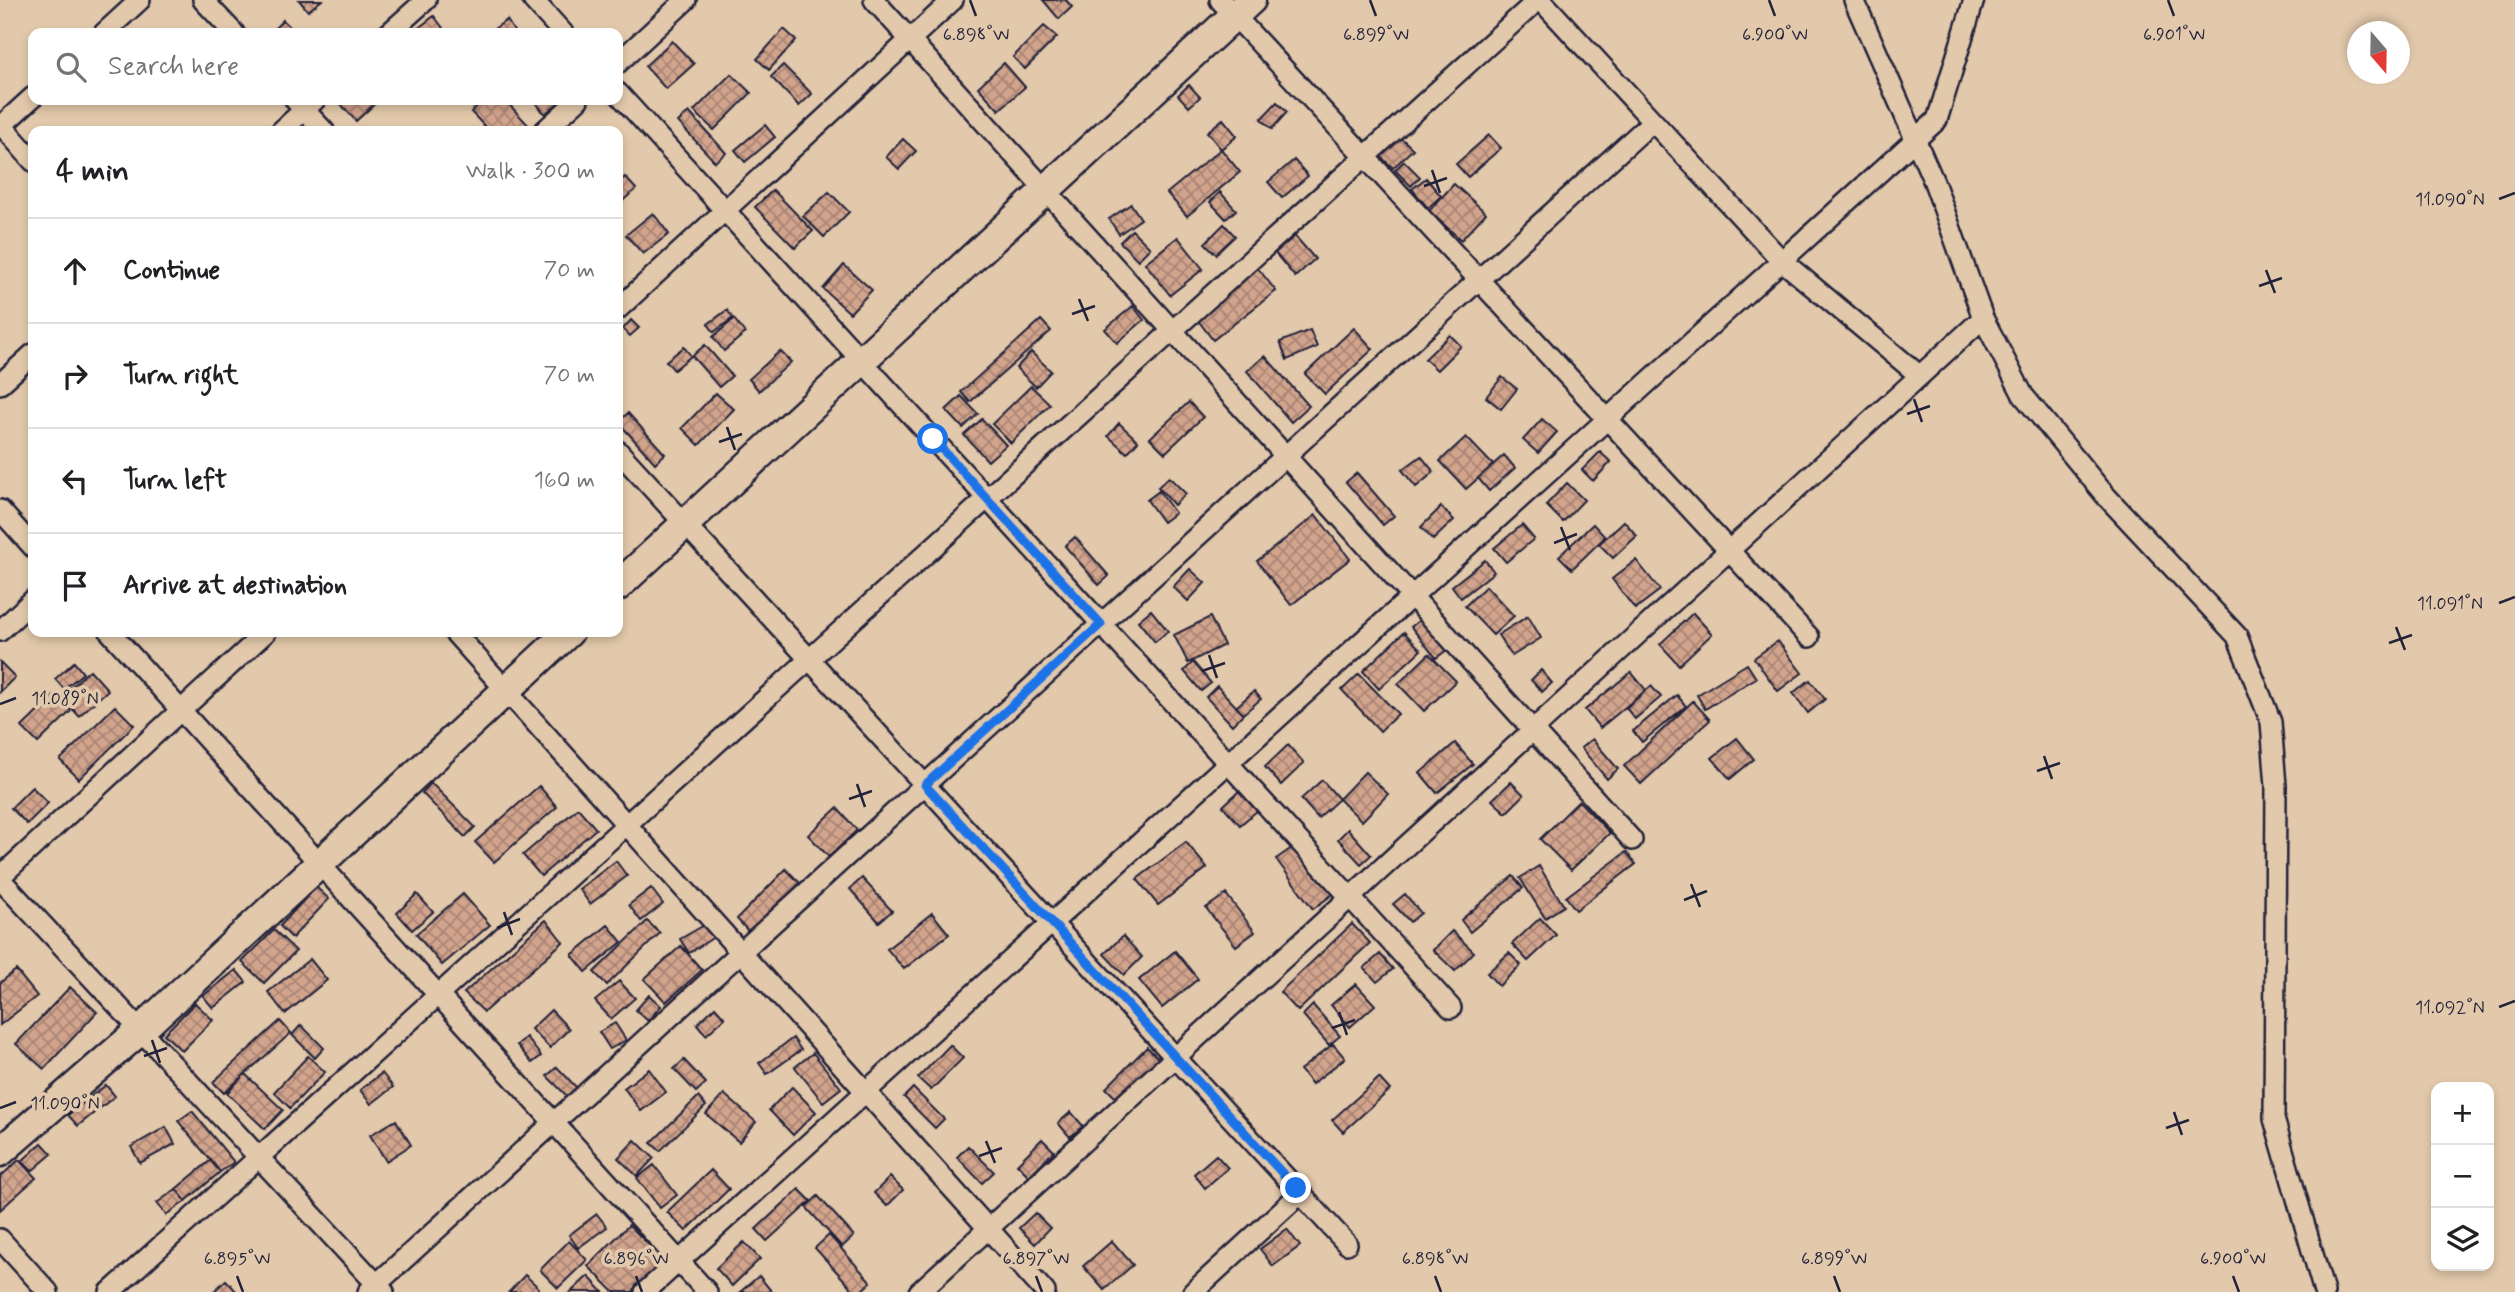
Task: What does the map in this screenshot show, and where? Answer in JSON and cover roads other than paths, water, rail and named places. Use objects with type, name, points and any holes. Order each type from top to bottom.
[{"type":"street","points":[[109,28],[140,0]]},
{"type":"street","points":[[203,0],[229,28]]},
{"type":"street","points":[[395,28],[426,0]]},
{"type":"street","points":[[533,0],[558,28]]},
{"type":"street","points":[[623,58],[686,0]]},
{"type":"street","points":[[874,0],[1632,840]]},
{"type":"street","points":[[623,304],[953,0]]},
{"type":"street","points":[[110,1292],[1540,0],[1781,260],[1920,376]]},
{"type":"street","points":[[1854,0],[1934,182],[1983,318],[2023,396],[2105,495],[2237,636],[2271,722],[2276,786],[2274,1119],[2324,1292]]},
{"type":"street","points":[[645,1292],[1937,120],[1974,0]]},
{"type":"street","points":[[623,581],[1045,190],[1235,5],[1364,157],[1809,637]]},
{"type":"street","points":[[623,99],[1451,1008]]},
{"type":"street","points":[[28,102],[1,126],[28,156]]},
{"type":"street","points":[[285,126],[303,105]]},
{"type":"street","points":[[306,105],[321,126]]},
{"type":"street","points":[[549,126],[573,105]]},
{"type":"street","points":[[261,637],[0,878],[258,1157],[376,1290],[554,1123],[1653,121]]},
{"type":"street","points":[[919,1292],[1983,318]]},
{"type":"street","points":[[0,384],[28,359]]},
{"type":"street","points":[[623,456],[1347,1244]]},
{"type":"street","points":[[0,510],[28,541]]},
{"type":"street","points":[[0,631],[28,605]]},
{"type":"street","points":[[115,637],[707,1292]]},
{"type":"street","points":[[458,637],[1045,1292]]},
{"type":"street","points":[[0,1152],[140,1030],[564,637]]},
{"type":"street","points":[[1192,1292],[1292,1201]]},
{"type":"street","points":[[0,1239],[48,1292]]}]
